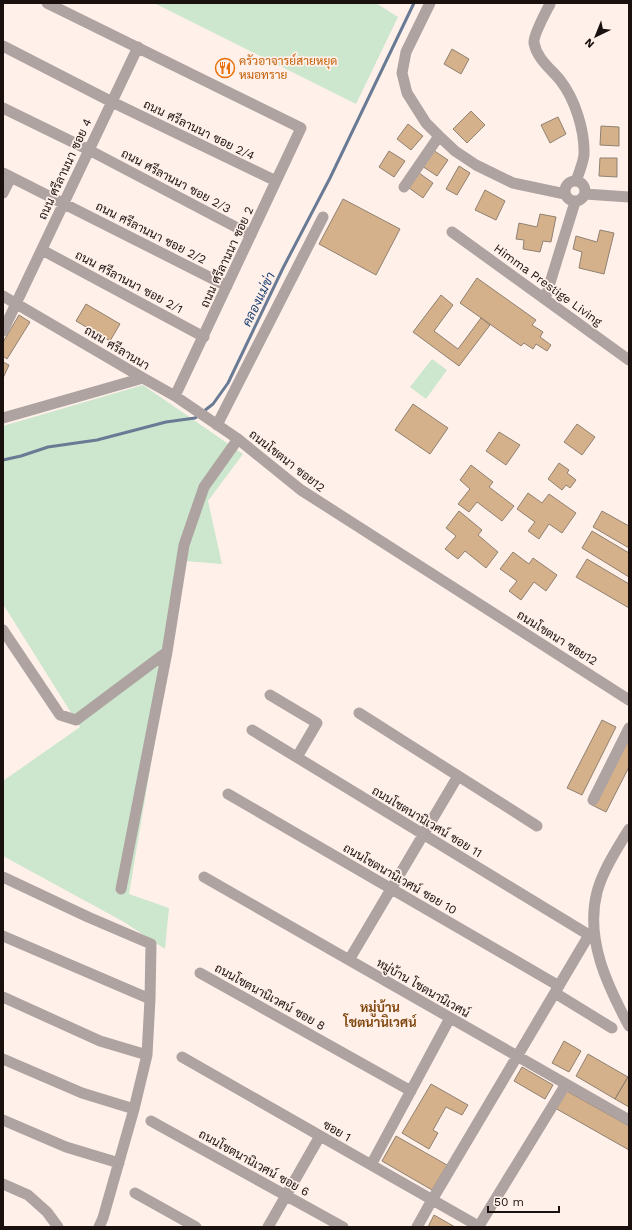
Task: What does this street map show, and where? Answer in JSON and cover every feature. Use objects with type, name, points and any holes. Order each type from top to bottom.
[{"type":"street","points":[[47,3],[138,47]]},
{"type":"street","points":[[430,3],[406,52],[402,73],[407,93],[426,123],[455,151],[476,166],[514,183],[565,194]]},
{"type":"street","points":[[550,4],[536,34],[534,42],[538,54],[566,89],[577,113],[583,135],[584,156],[576,181]]},
{"type":"street","name":"ถนน ศรีลานนา ซอย 2/4","points":[[3,46],[112,102],[276,181]]},
{"type":"street","name":"ถนน ศรีลานนา ซอย 4","points":[[3,331],[138,47]]},
{"type":"street","name":"ถนน ศรีลานนา ซอย 2","points":[[138,47],[301,128],[175,396]]},
{"type":"street","name":"ถนน ศรีลานนา ซอย 2/3","points":[[3,108],[89,150],[251,235]]},
{"type":"street","points":[[404,187],[439,136]]},
{"type":"street","points":[[3,193],[7,175]]},
{"type":"street","name":"ถนน ศรีลานนา ซอย 2/2","points":[[7,175],[227,286]]},
{"type":"street","points":[[576,181],[584,187],[585,194],[581,200],[575,202],[568,199],[565,194],[566,187],[571,182],[576,181]]},
{"type":"street","points":[[585,194],[629,197]]},
{"type":"street","points":[[545,299],[575,202]]},
{"type":"street","points":[[217,425],[323,217]]},
{"type":"street","name":"Himma Prestige Living","points":[[452,232],[629,360]]},
{"type":"street","name":"ถนน ศรีลานนา ซอย 2/1","points":[[42,250],[204,337]]},
{"type":"street","name":"ถนน ศรีลานนา","points":[[3,296],[175,396],[238,439]]},
{"type":"street","points":[[3,418],[143,378]]},
{"type":"street","name":"ถนนโชตนา ซอย12","points":[[122,889],[167,652],[184,545],[204,487],[238,439],[301,490],[629,700]]},
{"type":"street","points":[[3,630],[60,715],[76,720],[167,652]]},
{"type":"street","points":[[270,695],[317,723],[297,758]]},
{"type":"street","points":[[360,712],[537,826]]},
{"type":"street","points":[[593,800],[629,728]]},
{"type":"street","name":"ถนนโชตนานิเวศน์ ซอย 11","points":[[252,730],[589,935],[557,990]]},
{"type":"street","points":[[349,960],[458,776]]},
{"type":"street","name":"ถนนโชตนานิเวศน์ ซอย 10","points":[[228,794],[391,889],[557,990],[612,1028]]},
{"type":"street","points":[[629,829],[605,873],[598,892],[594,913],[594,935],[598,957],[607,981],[629,1026]]},
{"type":"street","points":[[3,877],[88,918],[152,944],[147,1055],[119,1163],[99,1227]]},
{"type":"street","name":"หมู่บ้าน โชตนานิเวศน์","points":[[204,877],[629,1120]]},
{"type":"street","points":[[3,936],[150,999]]},
{"type":"street","name":"ถนนโชตนานิเวศน์ ซอย 8","points":[[200,973],[411,1090]]},
{"type":"street","points":[[417,1227],[557,990]]},
{"type":"street","points":[[3,997],[100,1041],[147,1055]]},
{"type":"street","points":[[371,1165],[450,1018]]},
{"type":"street","points":[[3,1058],[82,1093],[134,1109]]},
{"type":"street","name":"ซอย 1","points":[[182,1058],[479,1227]]},
{"type":"street","points":[[479,1227],[566,1084]]},
{"type":"street","points":[[3,1120],[66,1147],[119,1163]]},
{"type":"street","name":"ถนนโชตนานิเวศน์ ซอย 6","points":[[152,1121],[343,1227]]},
{"type":"street","points":[[268,1227],[320,1136]]},
{"type":"street","points":[[3,1184],[28,1195],[47,1212],[58,1227]]},
{"type":"street","points":[[135,1193],[196,1227]]},
{"type":"green space","points":[[154,3],[376,3],[398,17],[356,104]]},
{"type":"green space","points":[[432,359],[447,370],[426,399],[410,387]]},
{"type":"green space","points":[[143,385],[243,454],[208,501],[222,564],[185,561],[129,894],[169,908],[165,949],[124,922],[3,856],[3,781],[80,727],[3,604],[3,426]]},
{"type":"building","points":[[452,49],[469,59],[461,74],[444,64]]},
{"type":"building","points":[[471,111],[485,125],[467,143],[453,129]]},
{"type":"building","points":[[558,117],[566,134],[550,143],[541,125]]},
{"type":"building","points":[[408,124],[423,136],[411,150],[397,139]]},
{"type":"building","points":[[601,126],[619,127],[619,146],[600,145]]},
{"type":"building","points":[[433,150],[448,160],[437,176],[422,166]]},
{"type":"building","points":[[389,151],[405,161],[394,177],[379,167]]},
{"type":"building","points":[[600,158],[617,158],[617,177],[599,176]]},
{"type":"building","points":[[459,166],[470,173],[457,195],[446,189]]},
{"type":"building","points":[[419,173],[433,183],[423,198],[409,188]]},
{"type":"building","points":[[485,190],[505,201],[496,220],[475,210]]},
{"type":"building","points":[[343,199],[400,229],[376,275],[319,244]]},
{"type":"building","points":[[540,214],[556,217],[551,242],[543,241],[540,252],[523,249],[524,240],[516,239],[519,223],[537,227]]},
{"type":"building","points":[[600,230],[614,233],[604,274],[579,268],[582,252],[573,249],[576,236],[597,242]]},
{"type":"building","points":[[477,278],[536,320],[532,325],[543,332],[540,337],[551,345],[547,351],[536,344],[533,349],[524,343],[521,346],[460,303]]},
{"type":"building","points":[[441,295],[453,305],[434,331],[458,349],[481,318],[490,325],[459,366],[413,332]]},
{"type":"building","points":[[86,304],[120,324],[110,341],[76,321]]},
{"type":"building","points":[[19,315],[30,322],[7,359],[3,356],[3,342]]},
{"type":"building","points":[[3,362],[9,365],[3,378]]},
{"type":"building","points":[[413,404],[448,428],[430,454],[395,430]]},
{"type":"building","points":[[577,424],[595,437],[582,455],[564,442]]},
{"type":"building","points":[[499,432],[520,445],[506,465],[486,451]]},
{"type":"building","points":[[559,463],[569,470],[567,473],[576,480],[570,488],[566,485],[562,490],[548,479]]},
{"type":"building","points":[[471,465],[493,482],[489,487],[514,506],[502,521],[477,502],[469,512],[458,504],[470,489],[460,480]]},
{"type":"building","points":[[528,493],[542,503],[549,494],[576,513],[562,533],[549,524],[539,539],[528,531],[535,522],[517,509]]},
{"type":"building","points":[[459,511],[482,530],[478,535],[498,552],[486,568],[465,551],[458,559],[445,549],[456,536],[446,528]]},
{"type":"building","points":[[602,511],[629,526],[629,548],[593,527]]},
{"type":"building","points":[[592,531],[629,553],[629,577],[582,548]]},
{"type":"building","points":[[513,552],[529,564],[533,558],[557,575],[546,591],[534,582],[521,600],[509,591],[517,581],[500,569]]},
{"type":"building","points":[[587,559],[629,584],[629,608],[576,577]]},
{"type":"building","points":[[602,720],[616,727],[582,795],[567,788]]},
{"type":"building","points":[[629,739],[629,767],[606,812],[592,805]]},
{"type":"building","points":[[564,1041],[581,1051],[569,1072],[552,1063]]},
{"type":"building","points":[[588,1054],[628,1077],[615,1099],[576,1076]]},
{"type":"building","points":[[522,1067],[553,1085],[545,1099],[514,1081]]},
{"type":"building","points":[[629,1075],[629,1107],[615,1099]]},
{"type":"building","points":[[431,1084],[468,1105],[462,1115],[446,1107],[433,1130],[438,1133],[429,1149],[402,1133]]},
{"type":"building","points":[[565,1090],[629,1126],[629,1150],[555,1108]]},
{"type":"building","points":[[396,1136],[447,1165],[432,1190],[382,1161]]},
{"type":"building","points":[[434,1215],[455,1227],[428,1227]]},
{"type":"waterway","name":"คลองแม่ข่า","points":[[3,460],[48,447],[97,440],[166,422],[195,418],[213,404],[228,383],[283,268],[330,178],[414,3]]},
{"type":"place","name":"ครัวอาจารย์สายหยุด หมอทราย","points":[[225,68]]},
{"type":"district","name":"หมู่บ้าน โชตนานิเวศน์","points":[[380,1014]]}]
